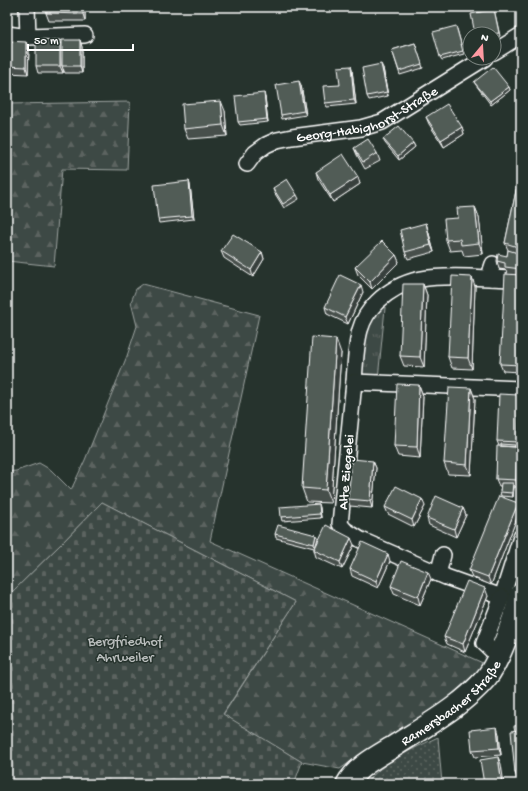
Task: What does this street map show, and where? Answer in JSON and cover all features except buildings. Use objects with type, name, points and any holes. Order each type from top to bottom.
[{"type":"main road","name":"Ramersbacher Straße","points":[[347,784],[350,778],[363,767],[446,712],[486,677],[498,656],[512,596]]},
{"type":"street","points":[[26,7],[28,37]]},
{"type":"street","points":[[7,34],[28,37],[85,35]]},
{"type":"street","points":[[502,47],[521,35]]},
{"type":"street","name":"Georg-Habighorst-Straße","points":[[247,164],[255,153],[266,145],[277,140],[361,128],[382,122],[472,66]]},
{"type":"street","name":"Alte Ziegelei","points":[[512,596],[438,574],[362,540],[345,530],[340,524],[360,330],[366,316],[385,295],[406,283],[419,279],[492,271],[521,279]]},
{"type":"street","points":[[354,382],[521,389]]},
{"type":"street","points":[[512,596],[521,537]]},
{"type":"street","points":[[438,574],[444,555]]},
{"type":"green space","points":[[130,102],[127,170],[62,169],[54,266],[7,261],[7,104]]},
{"type":"green space","points":[[143,284],[259,315],[210,541],[485,664],[445,701],[376,744],[340,769],[302,762],[223,715],[296,602],[102,502],[7,597],[7,472],[16,471],[39,463],[51,470],[71,490],[85,460],[127,356],[137,326],[131,302],[136,289]]},
{"type":"green space","points":[[386,298],[378,379],[356,377],[363,331]]},
{"type":"green space","name":"Bergfriedhof Ahrweiler","points":[[102,502],[296,602],[223,714],[302,762],[294,784],[7,784],[7,597]]},
{"type":"green space","points":[[438,737],[442,784],[365,784],[389,762]]}]
